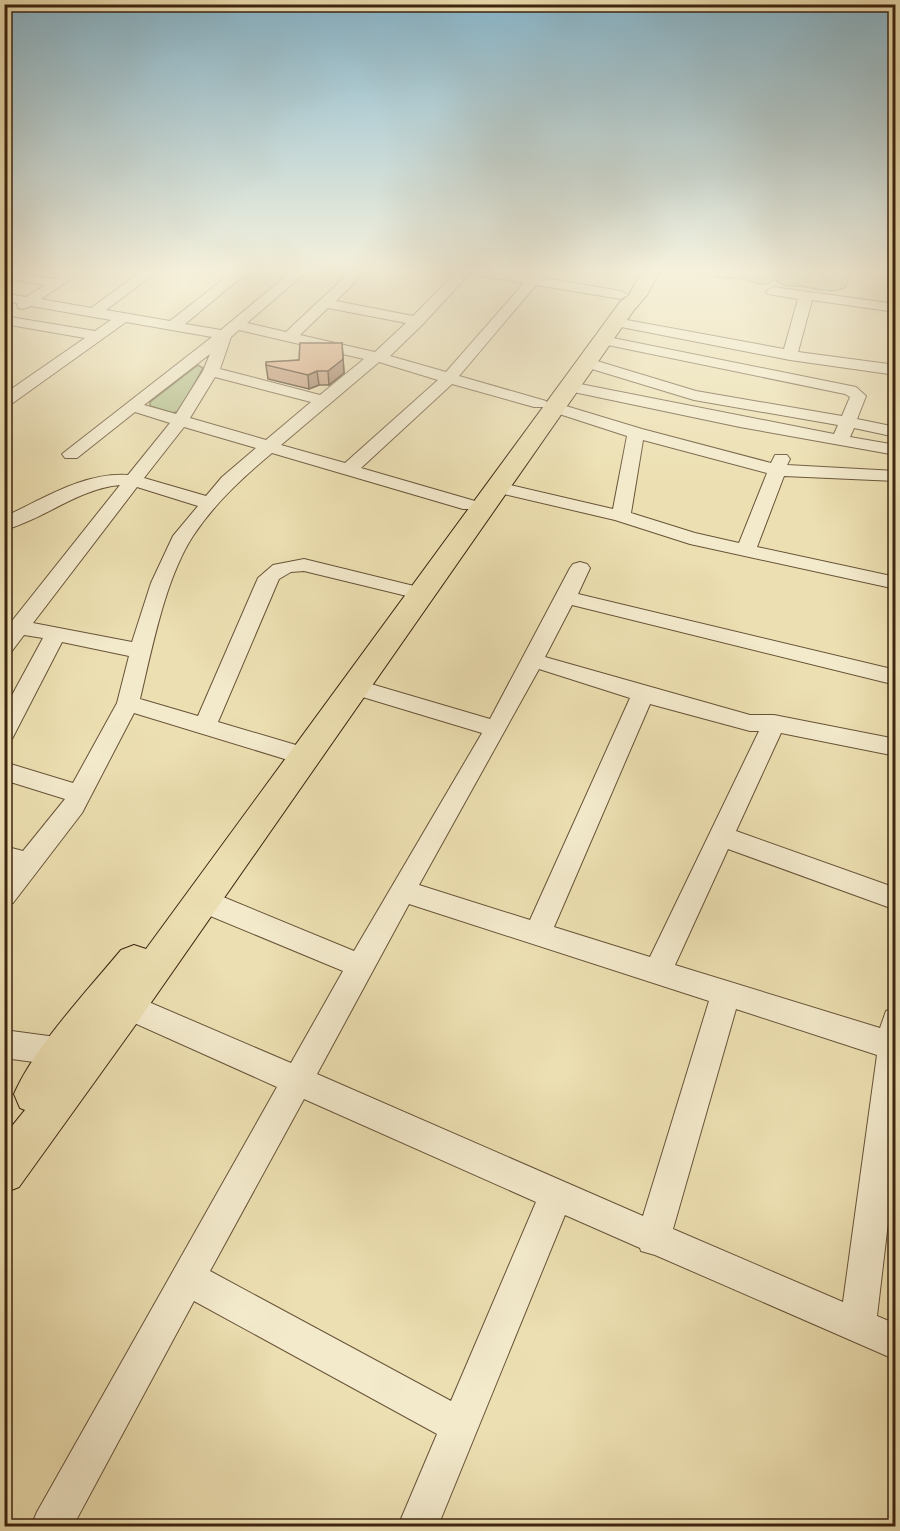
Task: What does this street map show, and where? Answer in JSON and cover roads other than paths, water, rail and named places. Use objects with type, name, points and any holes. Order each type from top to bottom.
[{"type":"main road","points":[[116,1001],[201,900],[498,487],[551,403],[594,342]]},
{"type":"main road","points":[[4,1134],[76,1054],[116,1001],[288,751],[533,418],[551,403],[587,363],[601,342]]},
{"type":"main road","points":[[4,1172],[76,1054]]},
{"type":"street","points":[[4,402],[90,342]]},
{"type":"street","points":[[71,454],[214,342]]},
{"type":"street","points":[[4,646],[181,419],[211,371],[224,342]]},
{"type":"street","points":[[317,342],[551,403],[636,433],[779,465],[896,476]]},
{"type":"street","points":[[4,895],[73,806],[128,704],[161,583],[183,536],[209,502],[237,473],[394,342]]},
{"type":"street","points":[[349,469],[449,378],[480,342]]},
{"type":"street","points":[[615,342],[850,390],[858,396],[841,439]]},
{"type":"street","points":[[724,342],[790,355],[896,370]]},
{"type":"street","points":[[790,355],[793,342]]},
{"type":"street","points":[[587,363],[694,395],[806,412],[895,430]]},
{"type":"street","points":[[211,371],[322,400]]},
{"type":"street","points":[[551,403],[740,422],[896,450]]},
{"type":"street","points":[[134,407],[469,505]]},
{"type":"street","points":[[621,516],[636,433]]},
{"type":"street","points":[[746,551],[779,465]]},
{"type":"street","points":[[4,524],[105,482],[134,481],[209,502]]},
{"type":"street","points":[[498,487],[621,516],[690,538],[896,583]]},
{"type":"street","points":[[4,506],[24,515]]},
{"type":"street","points":[[205,726],[268,578],[275,571],[295,565],[304,565],[407,590]]},
{"type":"street","points":[[51,1527],[402,891],[496,729],[580,568]]},
{"type":"street","points":[[566,597],[896,678]]},
{"type":"street","points":[[20,627],[141,651]]},
{"type":"street","points":[[4,733],[56,634]]},
{"type":"street","points":[[532,660],[643,694],[750,723],[774,723],[896,748]]},
{"type":"street","points":[[354,687],[496,729]]},
{"type":"street","points":[[537,935],[643,694]]},
{"type":"street","points":[[128,704],[288,751]]},
{"type":"street","points":[[658,971],[774,723]]},
{"type":"street","points":[[4,771],[80,794]]},
{"type":"street","points":[[721,836],[896,899]]},
{"type":"street","points":[[4,855],[30,864]]},
{"type":"street","points":[[402,891],[726,993],[894,1033],[858,1327]]},
{"type":"street","points":[[201,900],[361,966]]},
{"type":"street","points":[[653,1239],[726,993]]},
{"type":"street","points":[[116,1001],[653,1239],[896,1342]]},
{"type":"street","points":[[4,1044],[76,1054]]},
{"type":"street","points":[[418,1527],[556,1196]]},
{"type":"street","points":[[189,1279],[460,1426]]}]
